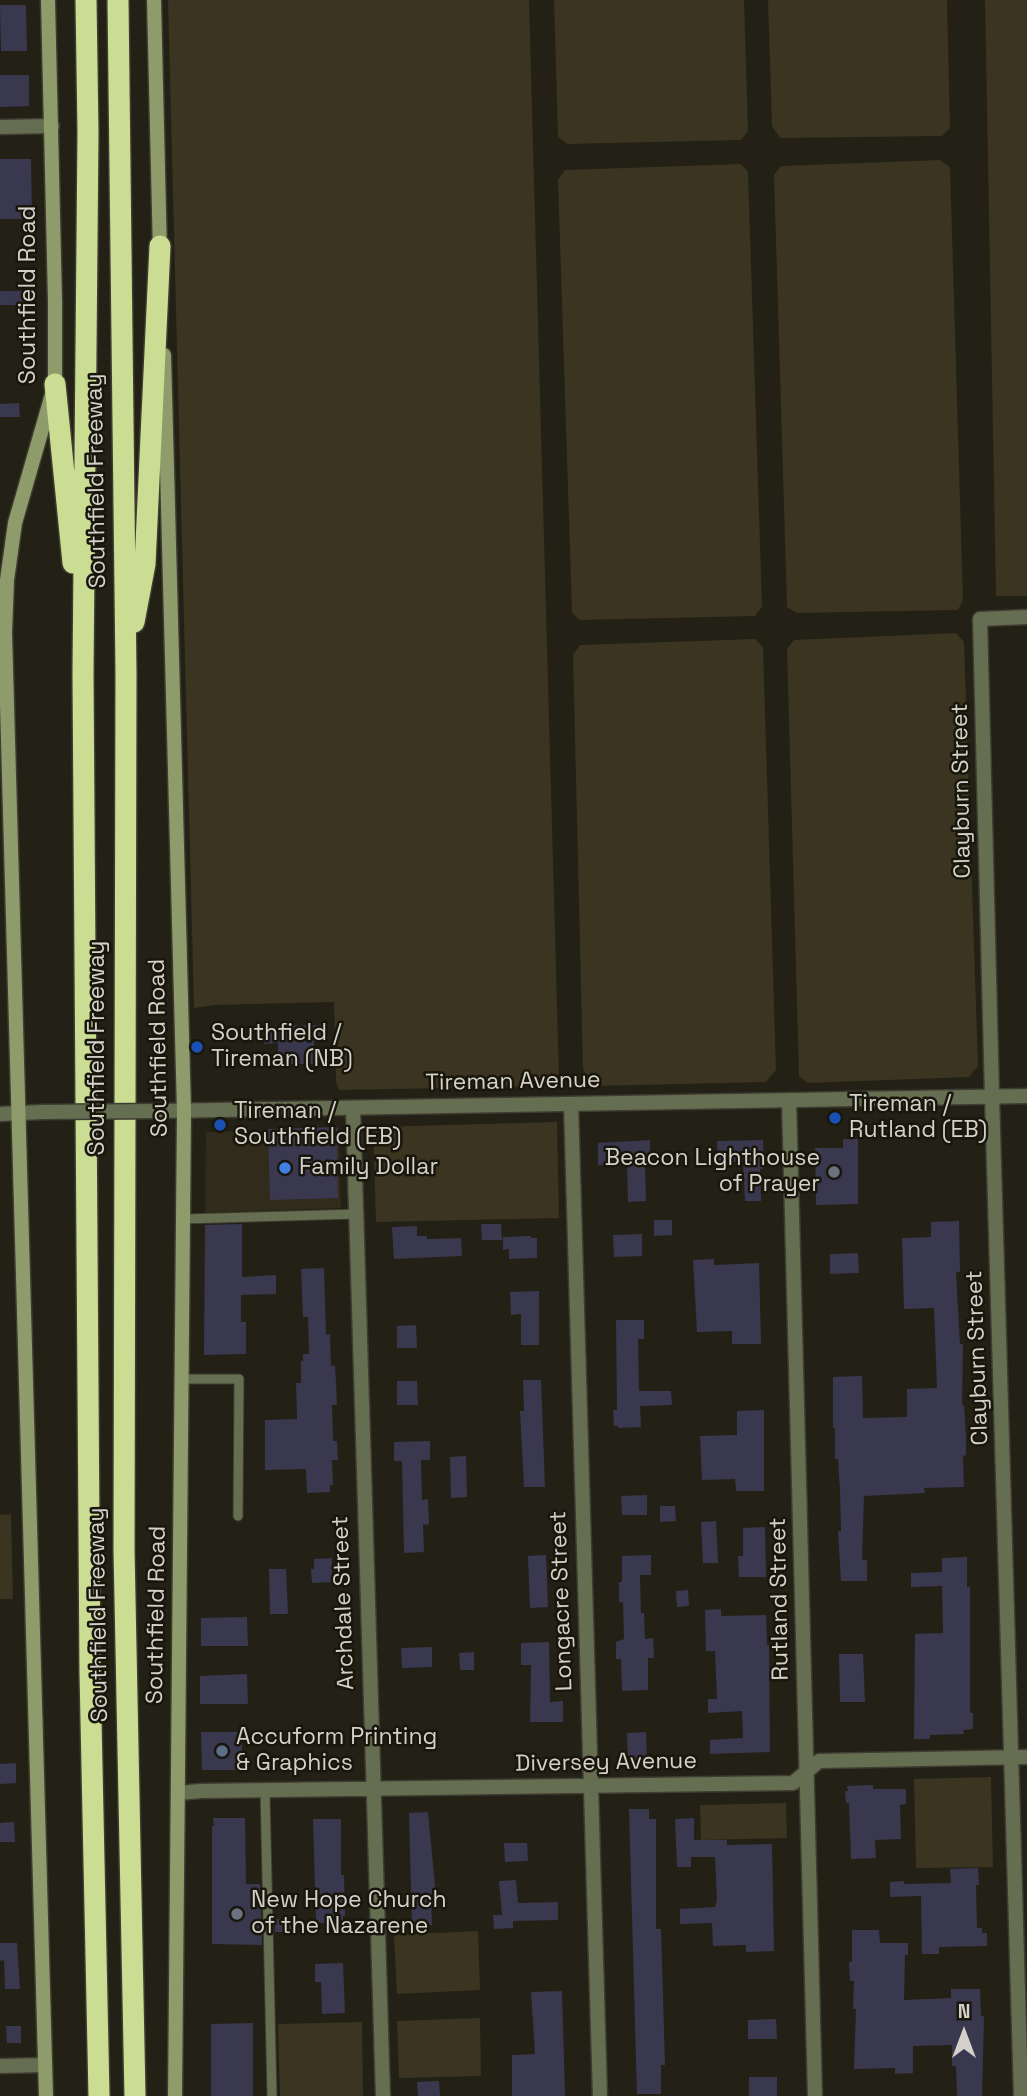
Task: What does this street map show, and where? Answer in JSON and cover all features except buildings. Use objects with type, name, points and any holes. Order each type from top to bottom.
[{"type":"highway","name":"Southfield Freeway","points":[[86,0],[88,132],[83,673],[89,1660],[99,2096]]},
{"type":"highway","name":"Southfield Freeway","points":[[118,0],[125,673],[124,1549],[135,2096]]},
{"type":"highway","points":[[125,673],[145,564],[160,246]]},
{"type":"highway","points":[[55,384],[83,673]]},
{"type":"highway","points":[[134,2050],[141,2096]]},
{"type":"main road","name":"Southfield Road","points":[[46,2096],[2,633],[15,523],[55,384],[48,0]]},
{"type":"main road","name":"Southfield Road","points":[[154,0],[184,1111],[175,2096]]},
{"type":"street","points":[[0,127],[52,126]]},
{"type":"street","name":"Clayburn Street","points":[[1021,2096],[980,618],[1027,617]]},
{"type":"street","name":"Tireman Avenue","points":[[0,1114],[1027,1096]]},
{"type":"street","name":"Rutland Street","points":[[789,1100],[815,2096]]},
{"type":"street","name":"Longacre Street","points":[[571,1104],[600,2096]]},
{"type":"street","name":"Archdale Street","points":[[353,1108],[383,2096]]},
{"type":"street","name":"Diversey Avenue","points":[[178,1793],[793,1783],[819,1761],[1027,1756]]},
{"type":"street","points":[[0,2066],[45,2065]]},
{"type":"lane","points":[[184,1219],[356,1214]]},
{"type":"lane","points":[[182,1379],[239,1379],[238,1516]]},
{"type":"lane","points":[[265,1791],[272,2096]]},
{"type":"shaded area","points":[[168,0],[529,0],[559,1077],[552,1086],[339,1090],[336,1082],[334,1002],[214,1005],[194,1008]]},
{"type":"shaded area","points":[[554,0],[744,0],[748,131],[741,140],[567,144],[558,137]]},
{"type":"shaded area","points":[[768,0],[947,0],[950,128],[942,136],[780,138],[772,126]]},
{"type":"shaded area","points":[[985,0],[1027,0],[1027,596],[996,596]]},
{"type":"shaded area","points":[[940,160],[950,167],[963,600],[958,610],[797,613],[787,607],[774,175],[781,166]]},
{"type":"shaded area","points":[[741,164],[748,172],[762,607],[755,616],[580,620],[572,613],[558,180],[565,170]]},
{"type":"shaded area","points":[[956,633],[964,642],[978,1066],[969,1077],[808,1083],[799,1076],[787,649],[794,640]]},
{"type":"shaded area","points":[[755,639],[763,647],[776,1070],[766,1082],[594,1086],[583,1069],[573,655],[580,645]]},
{"type":"shaded area","points":[[557,1122],[559,1218],[376,1222],[373,1127]]},
{"type":"shaded area","points":[[339,1128],[341,1208],[205,1213],[206,1132]]},
{"type":"shaded area","points":[[11,1514],[13,1599],[0,1599],[0,1515]]},
{"type":"shaded area","points":[[991,1777],[993,1867],[916,1868],[914,1779]]},
{"type":"shaded area","points":[[786,1803],[787,1838],[701,1840],[700,1805]]},
{"type":"shaded area","points":[[478,1931],[480,1990],[397,1994],[394,1935]]},
{"type":"shaded area","points":[[480,2018],[481,2076],[399,2078],[397,2021]]},
{"type":"shaded area","points":[[362,2022],[363,2096],[280,2096],[278,2024]]},
{"type":"place","name":"Southfield / Tireman (NB)","points":[[197,1047]]},
{"type":"place","name":"Tireman / Rutland (EB)","points":[[835,1118]]},
{"type":"place","name":"Tireman / Southfield (EB)","points":[[220,1125]]},
{"type":"place","name":"Family Dollar","points":[[285,1168]]},
{"type":"place","name":"Beacon Lighthouse of Prayer","points":[[834,1172]]},
{"type":"place","name":"Accuform Printing & Graphics","points":[[222,1751]]},
{"type":"place","name":"New Hope Church of the Nazarene","points":[[237,1914]]}]
